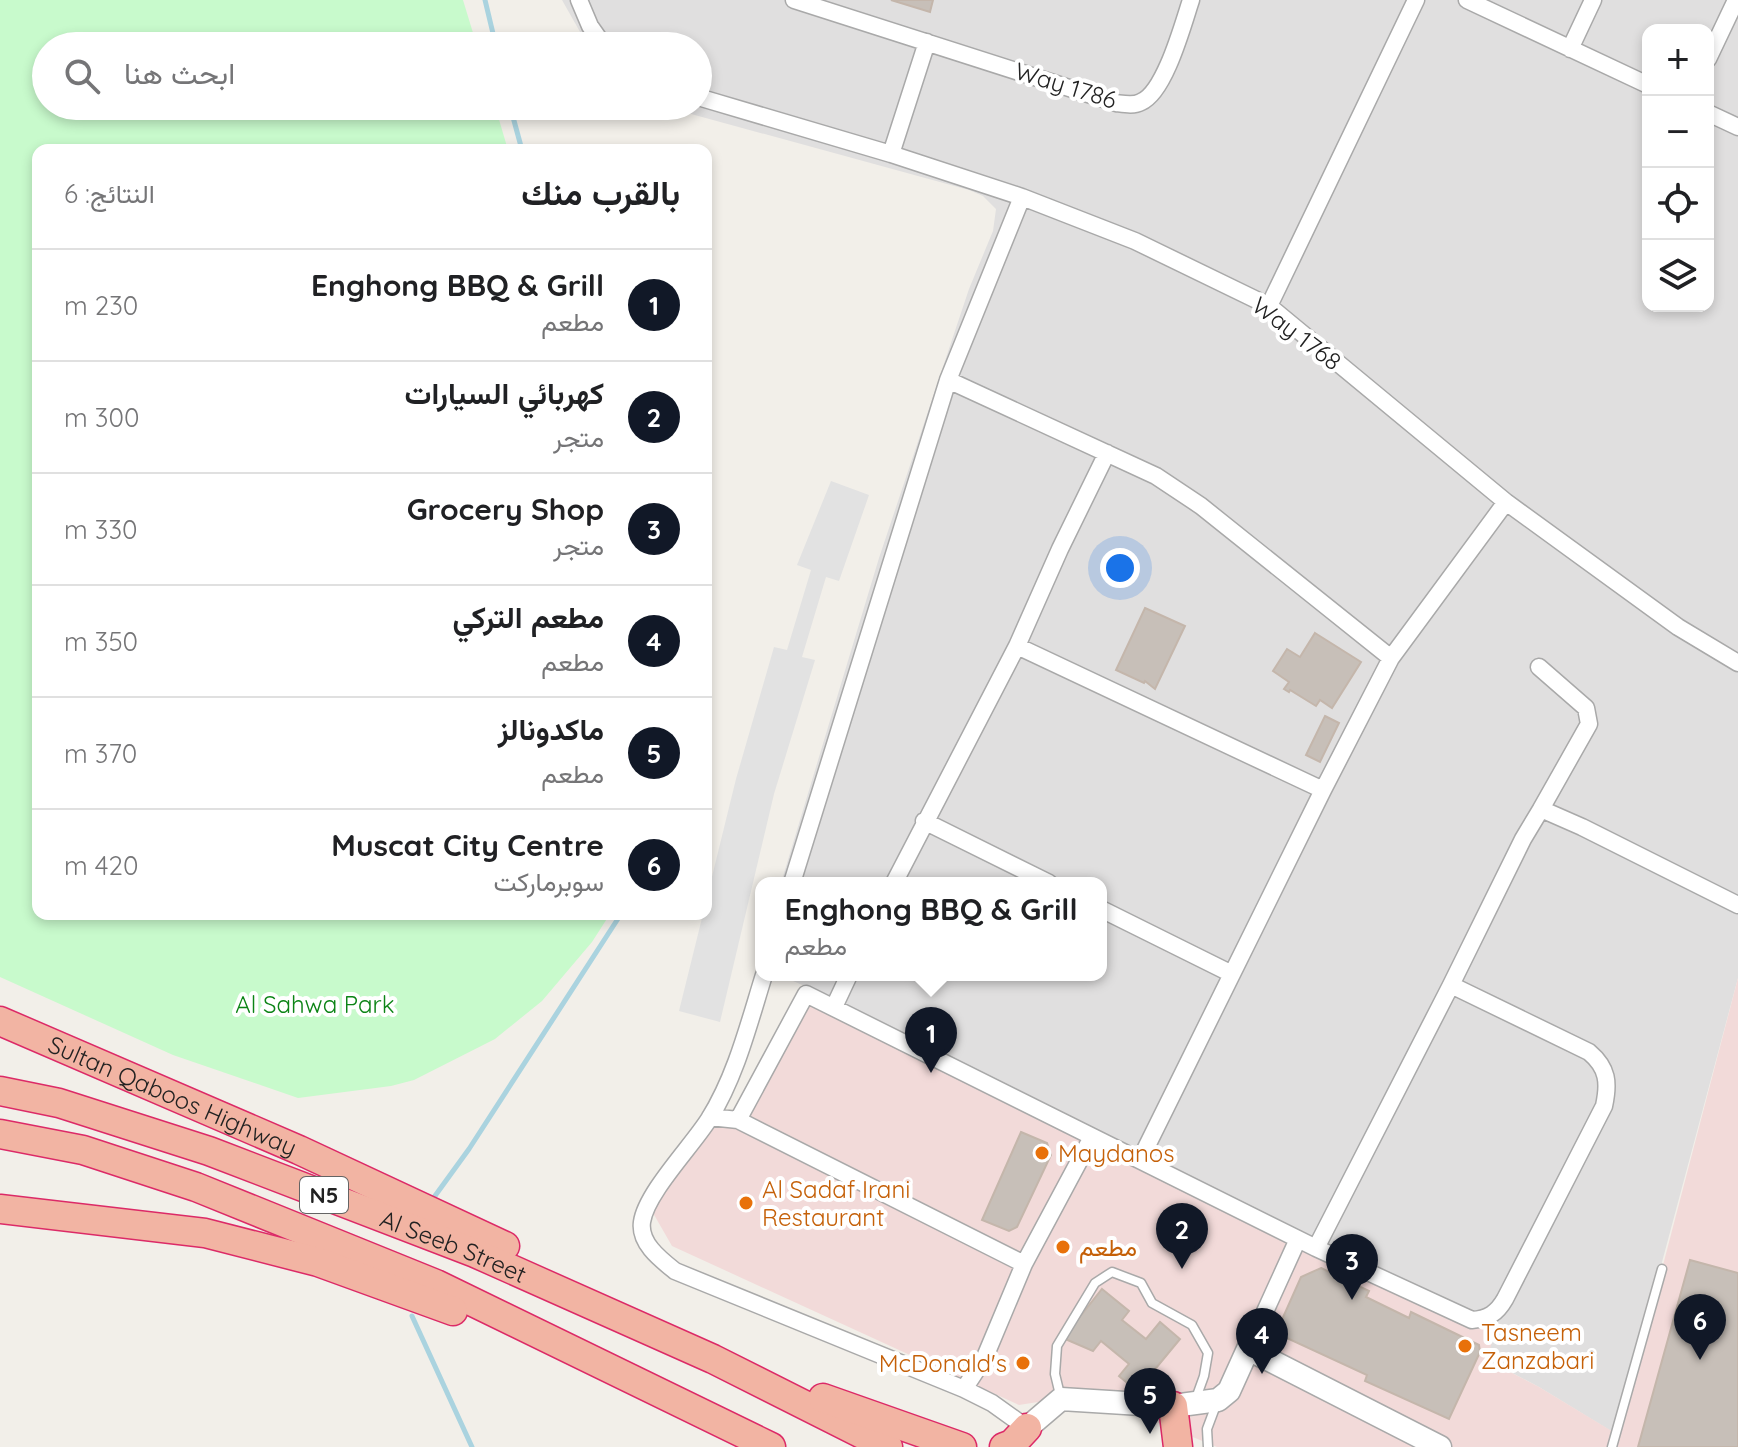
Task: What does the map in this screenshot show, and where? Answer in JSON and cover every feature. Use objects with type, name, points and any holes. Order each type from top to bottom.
[{"type":"highway","name":"Sultan Qaboos Highway","points":[[0,1021],[299,1150],[580,1281],[639,1326]]},
{"type":"highway","name":"Al Seeb Street","points":[[0,1091],[59,1103],[209,1151],[475,1253],[713,1359],[888,1447]]},
{"type":"highway","name":"Al Seeb Street","points":[[0,1134],[83,1150],[196,1187],[436,1284],[750,1441],[771,1447]]},
{"type":"highway","name":"N5","points":[[0,1209],[205,1233],[318,1262],[531,1340],[575,1353]]},
{"type":"highway","points":[[713,1359],[962,1447]]},
{"type":"highway","points":[[1178,1447],[1184,1404]]},
{"type":"highway","points":[[1004,1447],[1012,1444],[1027,1428]]},
{"type":"street","points":[[579,0],[594,32]]},
{"type":"street","name":"Way 1786","points":[[794,0],[1116,103],[1139,104],[1153,92],[1161,79],[1191,0]]},
{"type":"street","points":[[1269,306],[1416,0]]},
{"type":"street","points":[[1467,0],[1642,82]]},
{"type":"street","points":[[1570,49],[1593,0]]},
{"type":"street","points":[[1714,46],[1736,0]]},
{"type":"street","points":[[891,154],[927,42]]},
{"type":"street","name":"Way 1768","points":[[712,101],[1022,197],[1135,241],[1269,306],[1506,502],[1678,627],[1738,663]]},
{"type":"street","points":[[1714,116],[1738,127]]},
{"type":"street","points":[[794,877],[948,380],[1022,197]]},
{"type":"street","points":[[948,380],[1156,476],[1201,506],[1391,658]]},
{"type":"street","points":[[897,877],[1017,646],[1107,453]]},
{"type":"street","points":[[1141,1158],[1391,658],[1506,502]]},
{"type":"street","points":[[1017,646],[1323,790]]},
{"type":"street","points":[[1316,1248],[1523,839],[1589,724],[1586,708],[1539,667]]},
{"type":"street","points":[[1541,809],[1738,905]]},
{"type":"street","points":[[924,821],[1037,877]]},
{"type":"street","points":[[1107,912],[1232,974]]},
{"type":"street","points":[[762,981],[739,1056],[710,1117],[648,1203],[641,1224],[648,1244],[657,1257],[675,1271],[964,1389],[992,1403],[1027,1428],[1061,1399],[1184,1404],[1218,1400],[1229,1391],[1298,1239]]},
{"type":"street","points":[[834,1007],[846,981]]},
{"type":"street","points":[[738,1120],[806,994],[1092,1137],[1141,1158],[1316,1248],[1472,1320],[1492,1315],[1505,1299],[1604,1106],[1608,1078],[1597,1058],[1589,1052],[1451,985]]},
{"type":"street","points":[[710,1117],[738,1120],[1024,1264]]},
{"type":"street","points":[[964,1389],[985,1357],[1024,1264],[1092,1137]]},
{"type":"street","points":[[1248,1349],[1440,1447]]},
{"type":"lane","points":[[1612,1447],[1662,1269]]},
{"type":"lane","points":[[1061,1399],[1055,1374],[1057,1346],[1095,1283],[1112,1272],[1141,1283],[1152,1303],[1192,1325],[1208,1353],[1204,1376],[1184,1404]]},
{"type":"lane","points":[[1208,1447],[1207,1429],[1218,1400]]},
{"type":"shaded area","points":[[562,0],[1738,0],[1738,978],[1616,1434],[1486,1359],[1495,1330],[1336,1256],[793,981],[1107,981],[1107,877],[783,877],[879,558],[969,289],[993,231],[996,209],[983,196],[712,120],[712,32],[580,32]]},
{"type":"shaded area","points":[[831,481],[869,495],[839,581],[826,577],[802,657],[815,660],[774,794],[720,1022],[679,1011],[702,920],[712,920],[712,877],[774,647],[787,650],[811,570],[797,565]]},
{"type":"shaded area","points":[[1738,978],[1738,1447],[1217,1447],[1088,1394],[1019,1405],[672,1246],[649,1206],[710,1117],[738,1120],[806,994],[1316,1248],[1495,1331],[1487,1360],[1615,1433],[1662,1269]]},
{"type":"green space","name":"Al Sahwa Park","points":[[0,0],[463,0],[473,32],[32,32],[32,120],[499,120],[506,144],[32,144],[32,920],[606,920],[592,942],[542,1001],[495,1039],[414,1080],[391,1086],[298,1098],[173,1055],[0,977]]},
{"type":"building","points":[[891,0],[933,0],[930,12]]},
{"type":"building","points":[[1145,608],[1185,626],[1155,689],[1145,681],[1116,670]]},
{"type":"building","points":[[1315,633],[1361,662],[1332,708],[1320,700],[1316,706],[1284,689],[1289,682],[1273,671],[1287,649],[1300,657]]},
{"type":"building","points":[[1325,716],[1339,723],[1320,762],[1306,755]]},
{"type":"building","points":[[1021,1132],[1047,1143],[1051,1155],[1017,1227],[1009,1231],[982,1220]]},
{"type":"building","points":[[1690,1260],[1738,1273],[1738,1447],[1638,1447]]},
{"type":"building","points":[[1321,1268],[1369,1291],[1366,1297],[1409,1318],[1411,1312],[1479,1345],[1480,1352],[1449,1419],[1365,1381],[1367,1375],[1276,1333],[1301,1277]]},
{"type":"building","points":[[1102,1289],[1129,1311],[1122,1320],[1146,1339],[1160,1322],[1180,1339],[1137,1391],[1119,1376],[1129,1364],[1101,1341],[1093,1351],[1063,1338]]},
{"type":"waterway","points":[[485,0],[493,32]]},
{"type":"waterway","points":[[514,120],[520,144]]},
{"type":"waterway","points":[[432,1200],[469,1149],[617,920]]},
{"type":"waterway","points":[[412,1316],[472,1447]]},
{"type":"place","name":"Enghong BBQ & Grill","points":[[931,1073]]},
{"type":"place","name":"Maydanos","points":[[1042,1153]]},
{"type":"place","name":"Al Sadaf Irani Restaurant","points":[[746,1203]]},
{"type":"place","name":"مطعم","points":[[1063,1247]]},
{"type":"place","name":"كهربائي السيارات","points":[[1182,1269]]},
{"type":"place","name":"Grocery Shop","points":[[1352,1300]]},
{"type":"place","name":"Tasneem Zanzabari","points":[[1465,1346]]},
{"type":"place","name":"Muscat City Centre","points":[[1700,1360]]},
{"type":"place","name":"McDonald's","points":[[1023,1363]]},
{"type":"place","name":"مطعم التركي","points":[[1262,1374]]},
{"type":"place","name":"ماكدونالز","points":[[1150,1434]]}]
